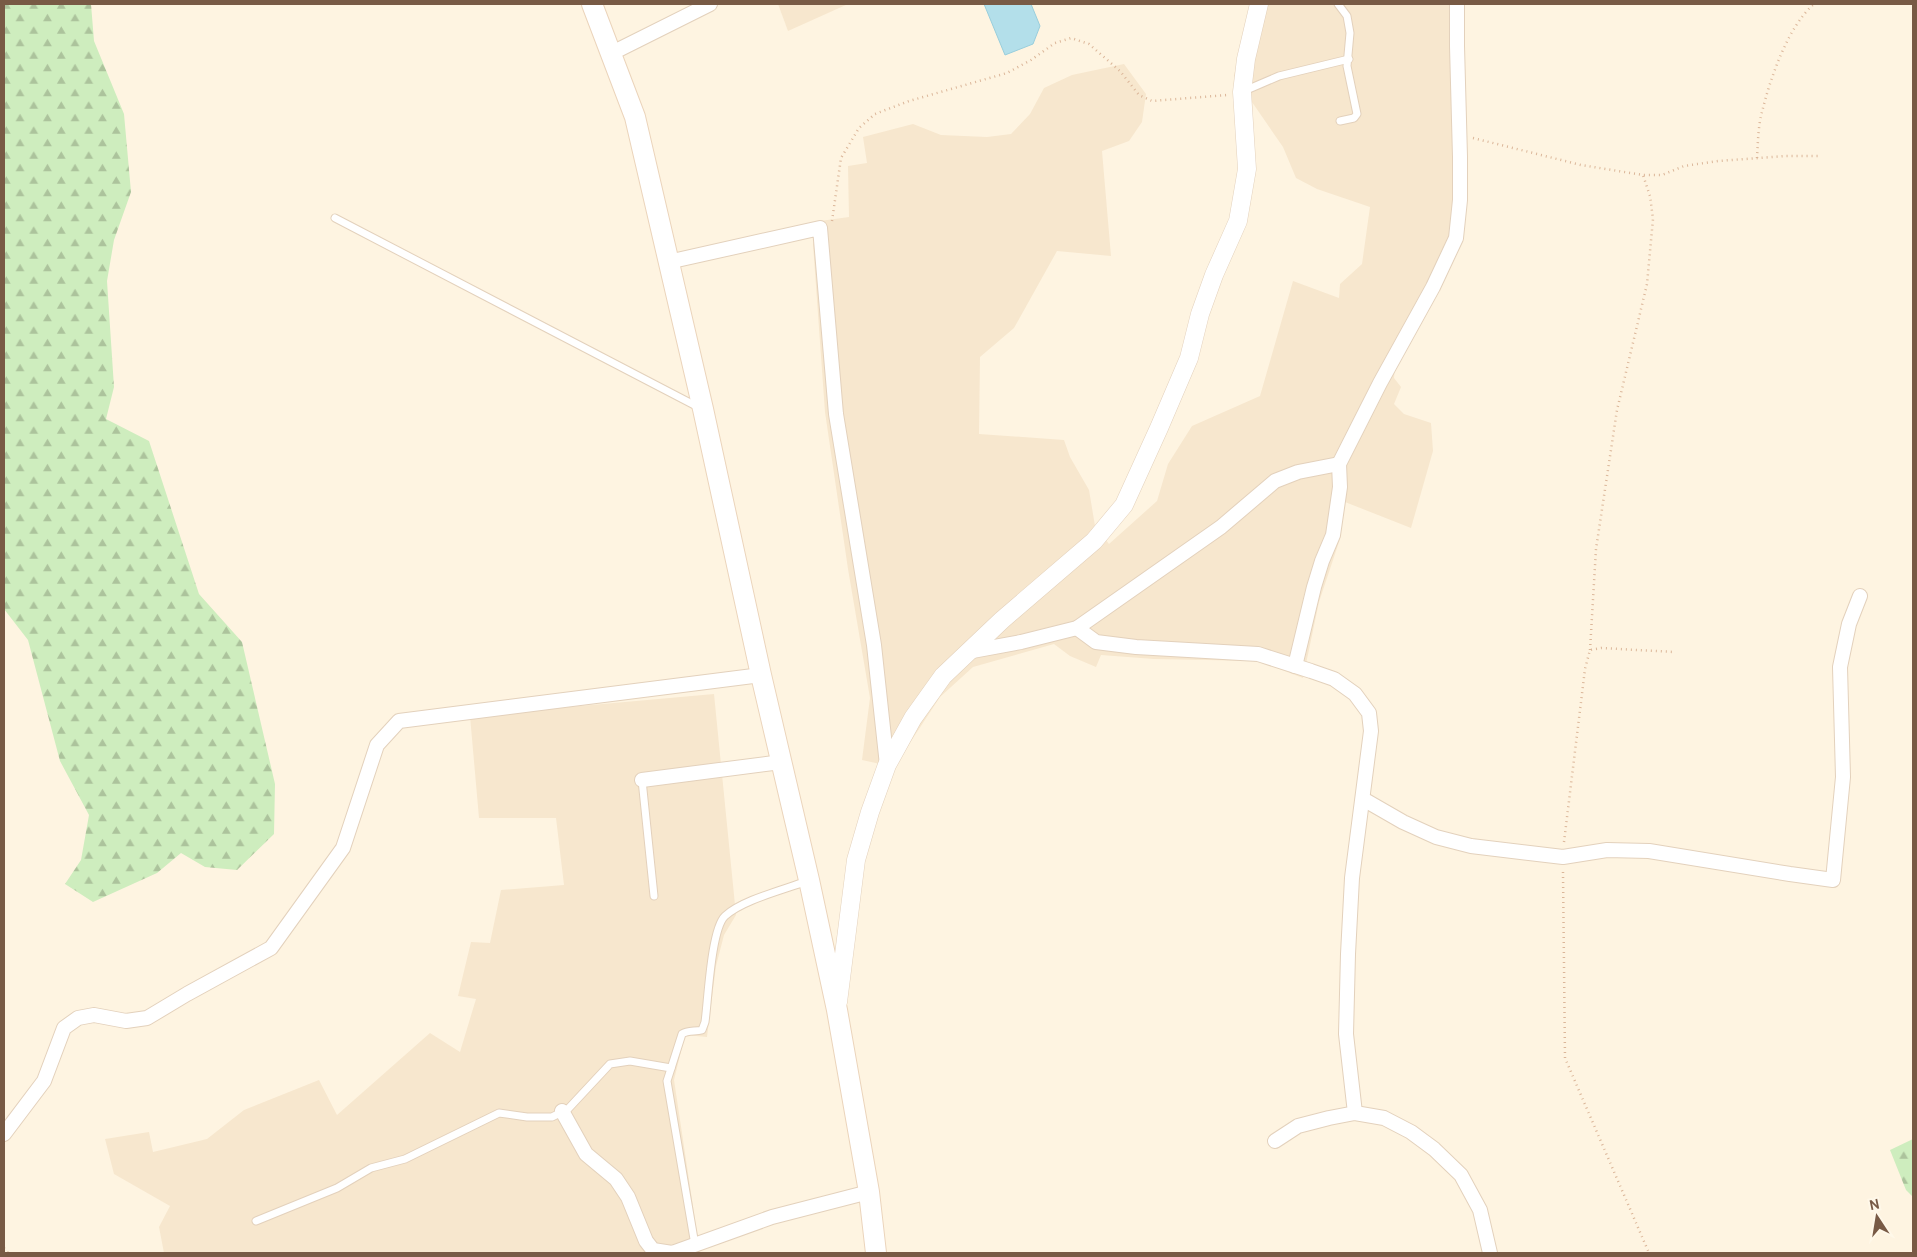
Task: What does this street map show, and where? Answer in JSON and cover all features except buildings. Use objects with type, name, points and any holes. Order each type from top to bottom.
[{"type":"main road","points":[[592,4],[635,117],[703,409],[837,1010],[869,1192],[876,1253]]},
{"type":"street","points":[[612,53],[710,4]]},
{"type":"street","points":[[837,1010],[856,860],[886,765],[913,718],[943,676],[967,652],[1094,541],[1124,505],[1189,358],[1200,314],[1214,275],[1238,221],[1246,169],[1242,92],[1246,59],[1260,4]]},
{"type":"street","points":[[1295,666],[1314,587],[1333,535],[1340,487],[1339,464],[1380,383],[1433,287],[1456,238],[1460,200],[1457,4]]},
{"type":"street","points":[[668,262],[820,228],[836,414],[874,645],[886,765]]},
{"type":"street","points":[[967,652],[1021,642],[1077,628],[1221,527],[1275,480],[1298,472],[1339,464]]},
{"type":"street","points":[[1363,799],[1403,822],[1436,837],[1471,846],[1563,857],[1608,850],[1649,851],[1833,880],[1843,777],[1840,668],[1849,624],[1860,596]]},
{"type":"street","points":[[1077,628],[1096,642],[1136,647],[1258,654],[1334,679],[1355,694],[1369,713],[1371,731],[1352,878],[1346,1034],[1355,1113]]},
{"type":"street","points":[[4,1134],[44,1081],[64,1028],[78,1018],[94,1015],[126,1021],[147,1018],[271,948],[342,848],[377,745],[399,721],[761,675]]},
{"type":"street","points":[[642,780],[781,762]]},
{"type":"street","points":[[562,1111],[586,1154],[616,1179],[628,1197],[646,1241],[653,1250],[672,1253],[694,1249],[772,1217],[869,1192]]},
{"type":"street","points":[[1275,1141],[1298,1126],[1355,1113],[1384,1118],[1411,1132],[1434,1149],[1461,1176],[1480,1210],[1490,1253]]},
{"type":"lane","points":[[1338,4],[1346,16],[1350,33],[1348,66],[1357,114],[1354,118],[1340,121]]},
{"type":"lane","points":[[1242,92],[1279,76],[1349,58]]},
{"type":"lane","points":[[335,218],[703,409]]},
{"type":"lane","points":[[642,780],[654,896]]},
{"type":"lane","points":[[694,1249],[667,1081],[671,1068],[682,1034],[687,1031],[702,1030],[705,1022],[715,940],[723,917],[740,906],[809,880]]},
{"type":"lane","points":[[256,1221],[337,1188],[370,1168],[405,1159],[499,1113],[528,1117],[552,1117],[568,1108],[610,1064],[630,1061],[671,1068]]},
{"type":"path","points":[[1757,158],[1761,113],[1782,50],[1808,9],[1814,4]]},
{"type":"path","points":[[820,228],[832,222],[841,158],[859,128],[875,114],[909,101],[1007,73],[1031,60],[1055,43],[1071,38],[1089,44],[1120,71],[1140,95],[1152,101],[1226,96],[1242,92]]},
{"type":"path","points":[[1460,136],[1581,165],[1643,176],[1662,175],[1684,166],[1757,158],[1820,156]]},
{"type":"path","points":[[1643,176],[1650,196],[1653,219],[1647,284],[1617,410],[1596,549],[1590,650],[1585,669],[1563,857],[1565,1058],[1649,1253]]},
{"type":"path","points":[[1590,650],[1601,648],[1674,652]]},
{"type":"path","points":[[4,1248],[8,1253]]},
{"type":"shaded area","points":[[778,4],[848,4],[788,31]]},
{"type":"shaded area","points":[[1250,4],[1464,4],[1462,58],[1466,145],[1464,228],[1455,256],[1395,366],[1394,378],[1401,387],[1394,404],[1404,414],[1431,423],[1433,451],[1411,528],[1345,502],[1340,539],[1319,602],[1303,678],[1258,661],[1154,659],[1101,655],[1096,667],[1070,656],[1054,644],[973,667],[940,697],[894,767],[862,760],[870,698],[848,569],[825,412],[813,244],[820,221],[849,217],[848,166],[867,163],[863,137],[913,124],[941,135],[987,137],[1011,134],[1030,114],[1044,88],[1072,75],[1124,64],[1146,94],[1142,122],[1129,141],[1102,151],[1111,256],[1057,251],[1014,328],[980,357],[979,434],[1064,440],[1070,457],[1089,490],[1095,526],[1109,544],[1157,501],[1168,464],[1192,426],[1260,396],[1293,281],[1339,298],[1340,284],[1362,264],[1370,207],[1317,189],[1296,178],[1283,147],[1234,76]]},
{"type":"shaded area","points":[[714,694],[736,915],[724,935],[716,966],[707,1037],[685,1035],[674,1080],[700,1253],[164,1253],[159,1227],[170,1206],[114,1174],[105,1139],[149,1132],[153,1152],[207,1139],[244,1110],[319,1080],[337,1115],[430,1033],[460,1052],[476,999],[458,996],[471,942],[490,943],[501,890],[564,885],[556,818],[479,818],[470,716]]},
{"type":"green space","points":[[4,4],[91,4],[94,41],[124,114],[131,192],[114,240],[107,281],[114,387],[106,419],[149,441],[199,594],[242,642],[275,784],[274,834],[237,870],[205,867],[181,853],[157,873],[93,902],[65,884],[81,860],[89,815],[60,761],[28,640],[4,609]]},
{"type":"green space","points":[[1913,1139],[1913,1197],[1906,1190],[1890,1150]]},
{"type":"water","points":[[984,4],[1031,4],[1040,26],[1033,44],[1005,55]]}]
